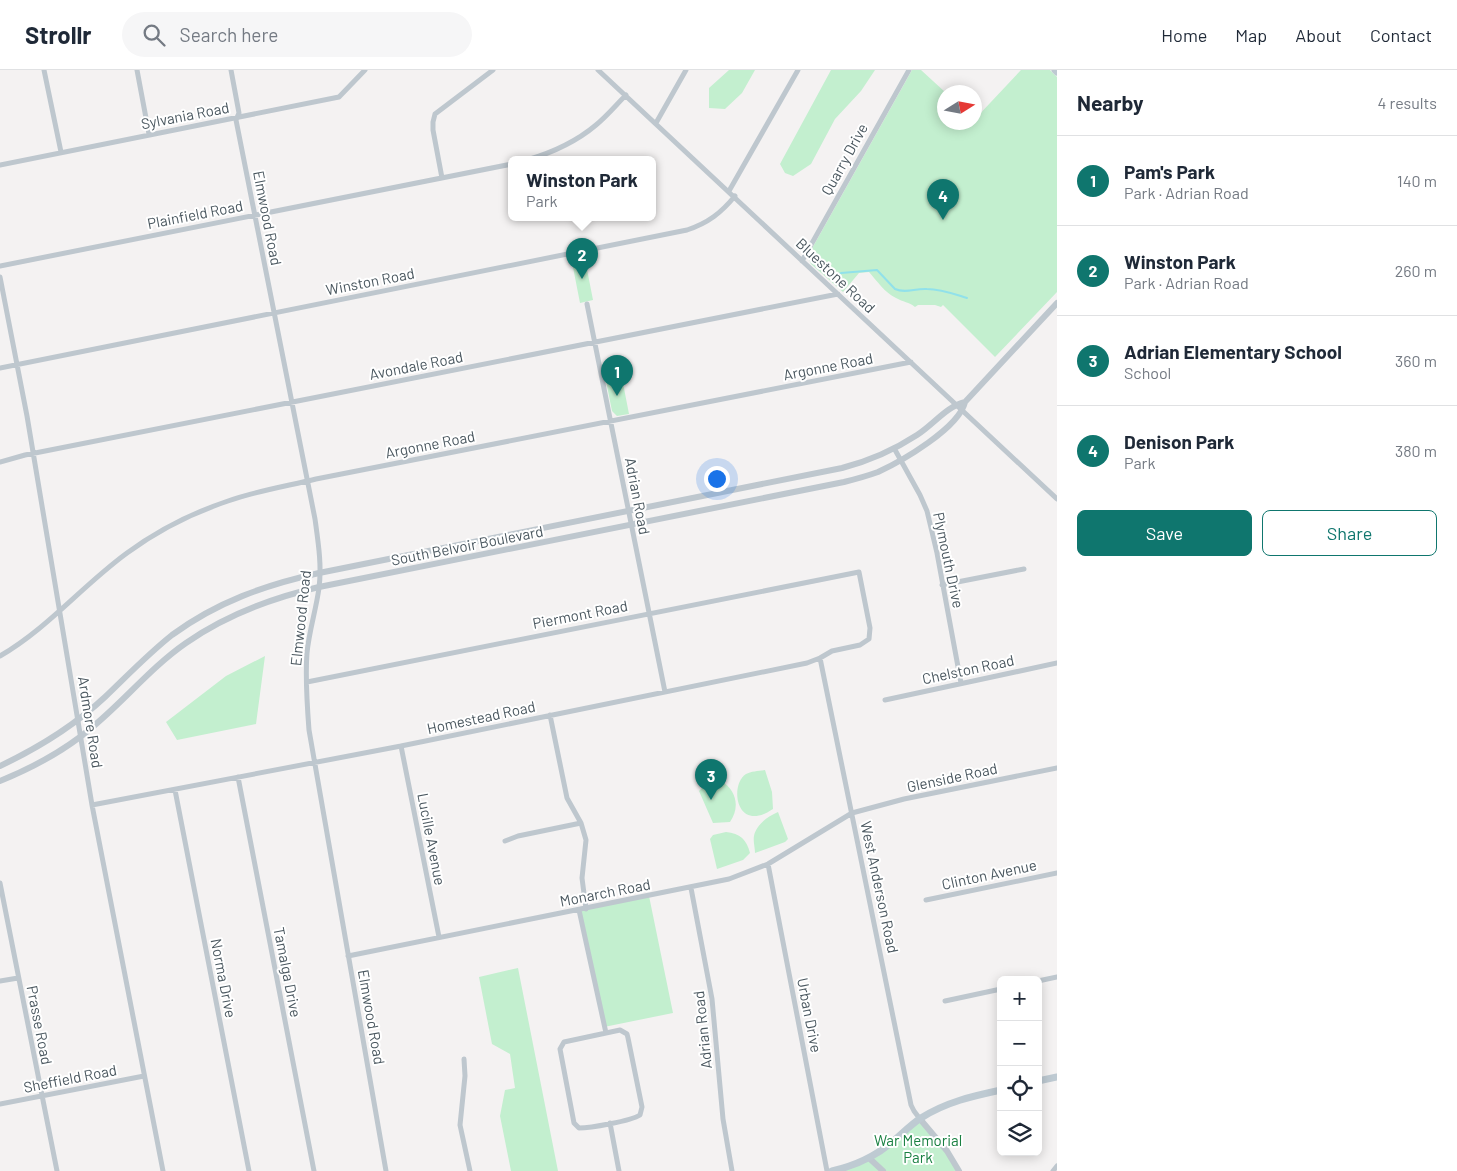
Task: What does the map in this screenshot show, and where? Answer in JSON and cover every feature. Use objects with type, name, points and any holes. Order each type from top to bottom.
[{"type":"main road","points":[[1042,1080],[1057,1077]]},
{"type":"main road","points":[[832,1171],[869,1158],[890,1144],[920,1118],[946,1105],[961,1099],[997,1091]]},
{"type":"street","points":[[44,70],[61,152]]},
{"type":"street","points":[[137,70],[149,134]]},
{"type":"street","name":"Sylvania Road","points":[[0,165],[339,97],[365,70]]},
{"type":"street","points":[[442,178],[432,122],[436,114],[493,70]]},
{"type":"street","name":"Bluestone Road","points":[[598,70],[1057,499]]},
{"type":"street","points":[[656,123],[686,70]]},
{"type":"street","points":[[729,192],[798,70]]},
{"type":"street","name":"Quarry Drive","points":[[802,261],[908,70]]},
{"type":"street","name":"Elmwood Road","points":[[233,71],[239,113],[236,120],[308,481],[317,540],[319,587],[307,653],[309,730],[386,1171]]},
{"type":"street","points":[[538,156],[556,149],[585,133],[601,121],[626,95]]},
{"type":"street","name":"Plainfield Road","points":[[0,266],[508,165]]},
{"type":"street","name":"Winston Road","points":[[0,368],[687,230],[718,216],[735,196]]},
{"type":"street","name":"Ardmore Road","points":[[0,277],[33,454],[92,805],[163,1171]]},
{"type":"street","name":"Avondale Road","points":[[0,462],[838,294]]},
{"type":"street","points":[[963,411],[965,402],[1057,303]]},
{"type":"street","name":"Adrian Road","points":[[587,304],[665,692]]},
{"type":"street","name":"Argonne Road","points":[[0,656],[32,634],[128,552],[183,520],[228,501],[308,481],[911,362]]},
{"type":"street","name":"South Belvoir Boulevard","points":[[0,766],[46,743],[78,720],[104,698],[154,649],[174,634],[204,615],[244,594],[265,586],[319,573],[842,468],[868,460],[894,448],[932,425],[956,404],[965,402]]},
{"type":"street","name":"South Belvoir Boulevard","points":[[0,781],[45,759],[81,737],[166,658],[202,632],[266,601],[319,587],[844,482],[876,473],[901,460],[936,437],[963,411]]},
{"type":"street","name":"Plymouth Drive","points":[[894,448],[927,511],[933,533],[961,682]]},
{"type":"street","points":[[942,585],[1024,569]]},
{"type":"street","name":"Piermont Road","points":[[307,682],[858,572],[870,628],[869,639]]},
{"type":"street","name":"Homestead Road","points":[[92,805],[401,746],[806,663],[832,651],[860,645],[869,639]]},
{"type":"street","name":"West Anderson Road","points":[[820,658],[912,1106],[920,1118]]},
{"type":"street","name":"Chelston Road","points":[[885,700],[1057,662]]},
{"type":"street","points":[[550,715],[567,798],[581,823],[586,840],[582,884],[586,909]]},
{"type":"street","name":"Lucille Avenue","points":[[401,746],[439,938]]},
{"type":"street","name":"Glenside Road","points":[[852,813],[904,799],[1057,768]]},
{"type":"street","name":"Tamalga Drive","points":[[238,778],[314,1171]]},
{"type":"street","name":"Norma Drive","points":[[175,790],[249,1171]]},
{"type":"street","name":"Monarch Road","points":[[348,956],[729,879],[768,864],[852,813]]},
{"type":"street","points":[[505,842],[518,836],[581,823]]},
{"type":"street","name":"Urban Drive","points":[[768,864],[827,1171]]},
{"type":"street","name":"Clinton Avenue","points":[[926,900],[1057,873]]},
{"type":"street","name":"Prasse Road","points":[[0,883],[57,1171]]},
{"type":"street","name":"Adrian Road","points":[[691,888],[712,999],[723,1119],[732,1171]]},
{"type":"street","points":[[579,910],[606,1033]]},
{"type":"street","points":[[1042,980],[1057,977]]},
{"type":"street","points":[[0,982],[18,978]]},
{"type":"street","points":[[946,1000],[997,990]]},
{"type":"street","points":[[620,1030],[627,1034],[642,1112],[638,1117],[582,1128],[576,1126],[560,1049],[564,1042],[606,1033],[620,1030]]},
{"type":"street","points":[[464,1059],[460,1125],[470,1171]]},
{"type":"street","name":"Sheffield Road","points":[[0,1104],[144,1076]]},
{"type":"street","points":[[920,1118],[947,1151],[960,1171]]},
{"type":"street","points":[[610,1123],[619,1171]]},
{"type":"street","points":[[869,1158],[883,1171]]},
{"type":"street","points":[[1053,1171],[1057,1166]]},
{"type":"green space","points":[[729,70],[755,70],[742,93],[725,109],[709,108],[709,88]]},
{"type":"green space","points":[[831,70],[875,70],[861,91],[835,119],[811,164],[793,176],[785,173],[780,164]]},
{"type":"green space","points":[[912,70],[921,70],[937,85],[937,130],[982,130],[982,112],[1021,70],[1050,70],[1057,77],[1057,292],[995,357],[943,305],[941,307],[918,305],[915,307],[888,293],[869,272],[859,273],[843,292],[811,264],[809,259],[810,252]]},
{"type":"green space","points":[[584,254],[593,300],[580,303],[571,257]]},
{"type":"green space","points":[[622,378],[629,414],[617,416],[612,411],[606,381]]},
{"type":"green space","points":[[265,656],[256,724],[177,740],[166,722],[226,676]]},
{"type":"green space","points":[[765,770],[772,792],[773,809],[761,815],[751,816],[744,812],[739,805],[738,788],[746,774]]},
{"type":"green space","points":[[721,781],[734,794],[735,811],[730,822],[713,823],[699,791],[703,787]]},
{"type":"green space","points":[[778,812],[788,839],[785,842],[755,853],[754,838],[757,828],[767,818]]},
{"type":"green space","points":[[726,832],[742,838],[747,844],[750,853],[743,860],[717,869],[710,839],[713,835]]},
{"type":"green space","points":[[649,896],[673,1013],[604,1027],[579,910]]},
{"type":"green space","points":[[518,968],[558,1171],[511,1171],[500,1116],[505,1090],[515,1088],[510,1054],[492,1044],[479,977]]},
{"type":"green space","name":"War Memorial Park","points":[[920,1119],[959,1171],[832,1171],[857,1163]]},
{"type":"waterway","points":[[834,278],[841,273],[877,270],[895,289],[907,291],[932,289],[967,298]]},
{"type":"place","name":"Denison Park","points":[[943,220]]},
{"type":"place","name":"Winston Park","points":[[582,279]]},
{"type":"place","name":"Pam's Park","points":[[617,396]]},
{"type":"place","name":"Adrian Elementary School","points":[[711,800]]}]
